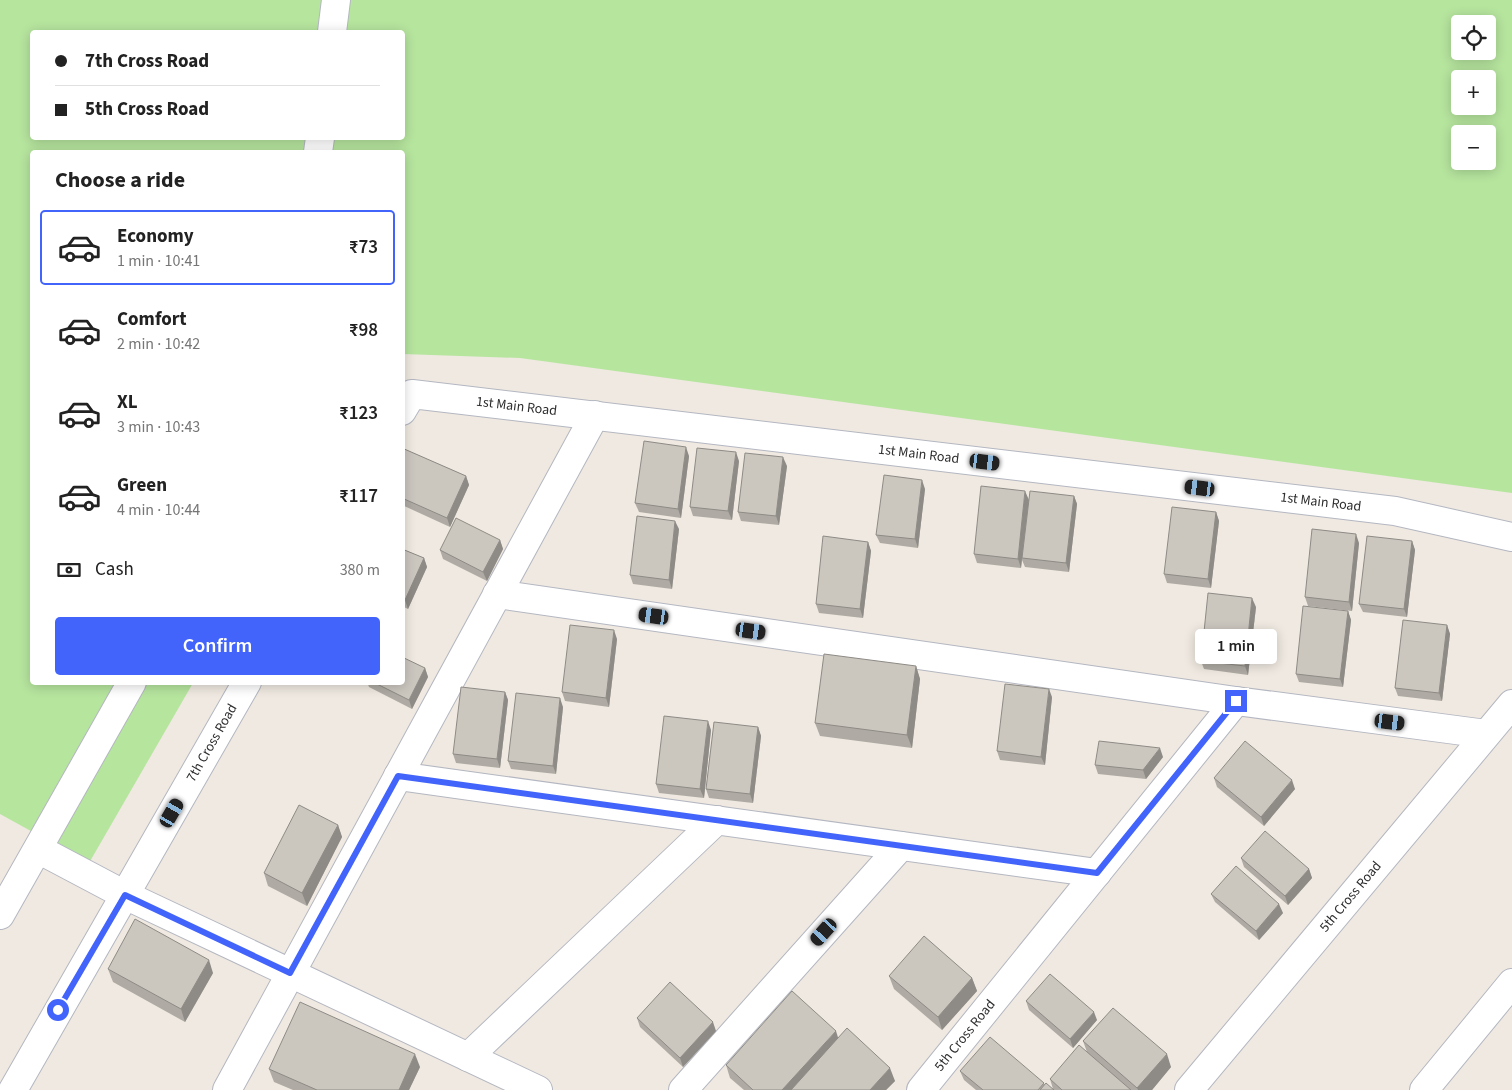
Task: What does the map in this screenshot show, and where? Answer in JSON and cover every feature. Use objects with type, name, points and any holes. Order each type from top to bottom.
[{"type":"street","points":[[332,30],[336,0]]},
{"type":"street","name":"1st Main Road","points":[[408,402],[595,415],[1395,512],[1512,537]]},
{"type":"street","points":[[227,1090],[595,415]]},
{"type":"street","points":[[497,594],[1236,701],[1486,734]]},
{"type":"street","points":[[0,915],[130,685]]},
{"type":"street","name":"7th Cross Road","points":[[12,1090],[245,685]]},
{"type":"street","name":"5th Cross Road","points":[[921,1090],[1236,701]]},
{"type":"street","name":"5th Cross Road","points":[[1189,1090],[1512,704]]},
{"type":"street","points":[[398,776],[1097,873]]},
{"type":"street","points":[[468,1057],[717,820]]},
{"type":"street","points":[[683,1090],[901,846]]},
{"type":"street","points":[[38,849],[125,895],[538,1090]]},
{"type":"street","points":[[1424,1090],[1512,983]]},
{"type":"green space","points":[[0,0],[1512,0],[1512,493],[520,358],[405,354],[405,150],[30,150],[30,685],[192,685],[89,863],[0,814]]},
{"type":"building","points":[[644,441],[686,447],[678,509],[635,503]]},
{"type":"building","points":[[697,448],[736,452],[728,511],[690,507]]},
{"type":"building","points":[[405,449],[466,476],[447,518],[405,499]]},
{"type":"building","points":[[745,453],[783,457],[776,516],[738,512]]},
{"type":"building","points":[[884,475],[922,480],[915,539],[876,535]]},
{"type":"building","points":[[981,486],[1025,491],[1018,559],[974,554]]},
{"type":"building","points":[[1030,491],[1074,496],[1066,563],[1022,558]]},
{"type":"building","points":[[1172,507],[1216,512],[1208,579],[1164,574]]},
{"type":"building","points":[[637,516],[675,521],[669,580],[630,575]]},
{"type":"building","points":[[456,518],[500,540],[483,572],[440,550]]},
{"type":"building","points":[[1312,529],[1356,534],[1349,602],[1305,597]]},
{"type":"building","points":[[823,536],[868,542],[860,609],[816,604]]},
{"type":"building","points":[[1367,536],[1412,541],[1404,609],[1359,604]]},
{"type":"building","points":[[405,550],[424,558],[405,600]]},
{"type":"building","points":[[1208,593],[1252,598],[1245,666],[1201,661]]},
{"type":"building","points":[[1303,606],[1348,611],[1340,679],[1296,674]]},
{"type":"building","points":[[1403,620],[1447,625],[1439,693],[1395,688]]},
{"type":"building","points":[[570,625],[614,630],[606,698],[562,692]]},
{"type":"building","points":[[824,654],[916,666],[907,735],[815,723]]},
{"type":"building","points":[[405,658],[425,668],[409,700],[379,685],[405,685]]},
{"type":"building","points":[[1005,684],[1049,689],[1041,757],[997,751]]},
{"type":"building","points":[[461,687],[505,692],[497,759],[453,754]]},
{"type":"building","points":[[516,693],[560,698],[553,766],[508,761]]},
{"type":"building","points":[[664,716],[708,721],[700,789],[656,784]]},
{"type":"building","points":[[714,722],[758,727],[750,794],[706,789]]},
{"type":"building","points":[[1099,741],[1160,748],[1143,770],[1095,765]]},
{"type":"building","points":[[1245,741],[1292,780],[1261,817],[1214,778]]},
{"type":"building","points":[[299,805],[338,825],[302,893],[264,873]]},
{"type":"building","points":[[1265,831],[1309,869],[1285,896],[1241,858]]},
{"type":"building","points":[[1236,866],[1279,904],[1256,931],[1211,894]]},
{"type":"building","points":[[135,919],[209,960],[181,1009],[108,969]]},
{"type":"building","points":[[924,936],[972,978],[938,1017],[889,976]]},
{"type":"building","points":[[1050,974],[1094,1012],[1070,1039],[1026,1001]]},
{"type":"building","points":[[670,982],[713,1022],[680,1058],[637,1018]]},
{"type":"building","points":[[792,991],[836,1031],[782,1090],[753,1090],[726,1065]]},
{"type":"building","points":[[300,1002],[415,1054],[399,1090],[317,1090],[269,1069]]},
{"type":"building","points":[[1113,1008],[1167,1054],[1137,1088],[1083,1041]]},
{"type":"building","points":[[847,1028],[890,1068],[870,1090],[791,1090]]},
{"type":"building","points":[[990,1037],[1044,1083],[1038,1090],[983,1090],[960,1071]]},
{"type":"building","points":[[1079,1045],[1131,1090],[1062,1090],[1050,1079]]},
{"type":"building","points":[[1046,1083],[1054,1090],[1040,1090]]},
{"type":"route","points":[[58,1010],[125,895],[290,973],[398,776],[1097,873],[1236,701]]}]
